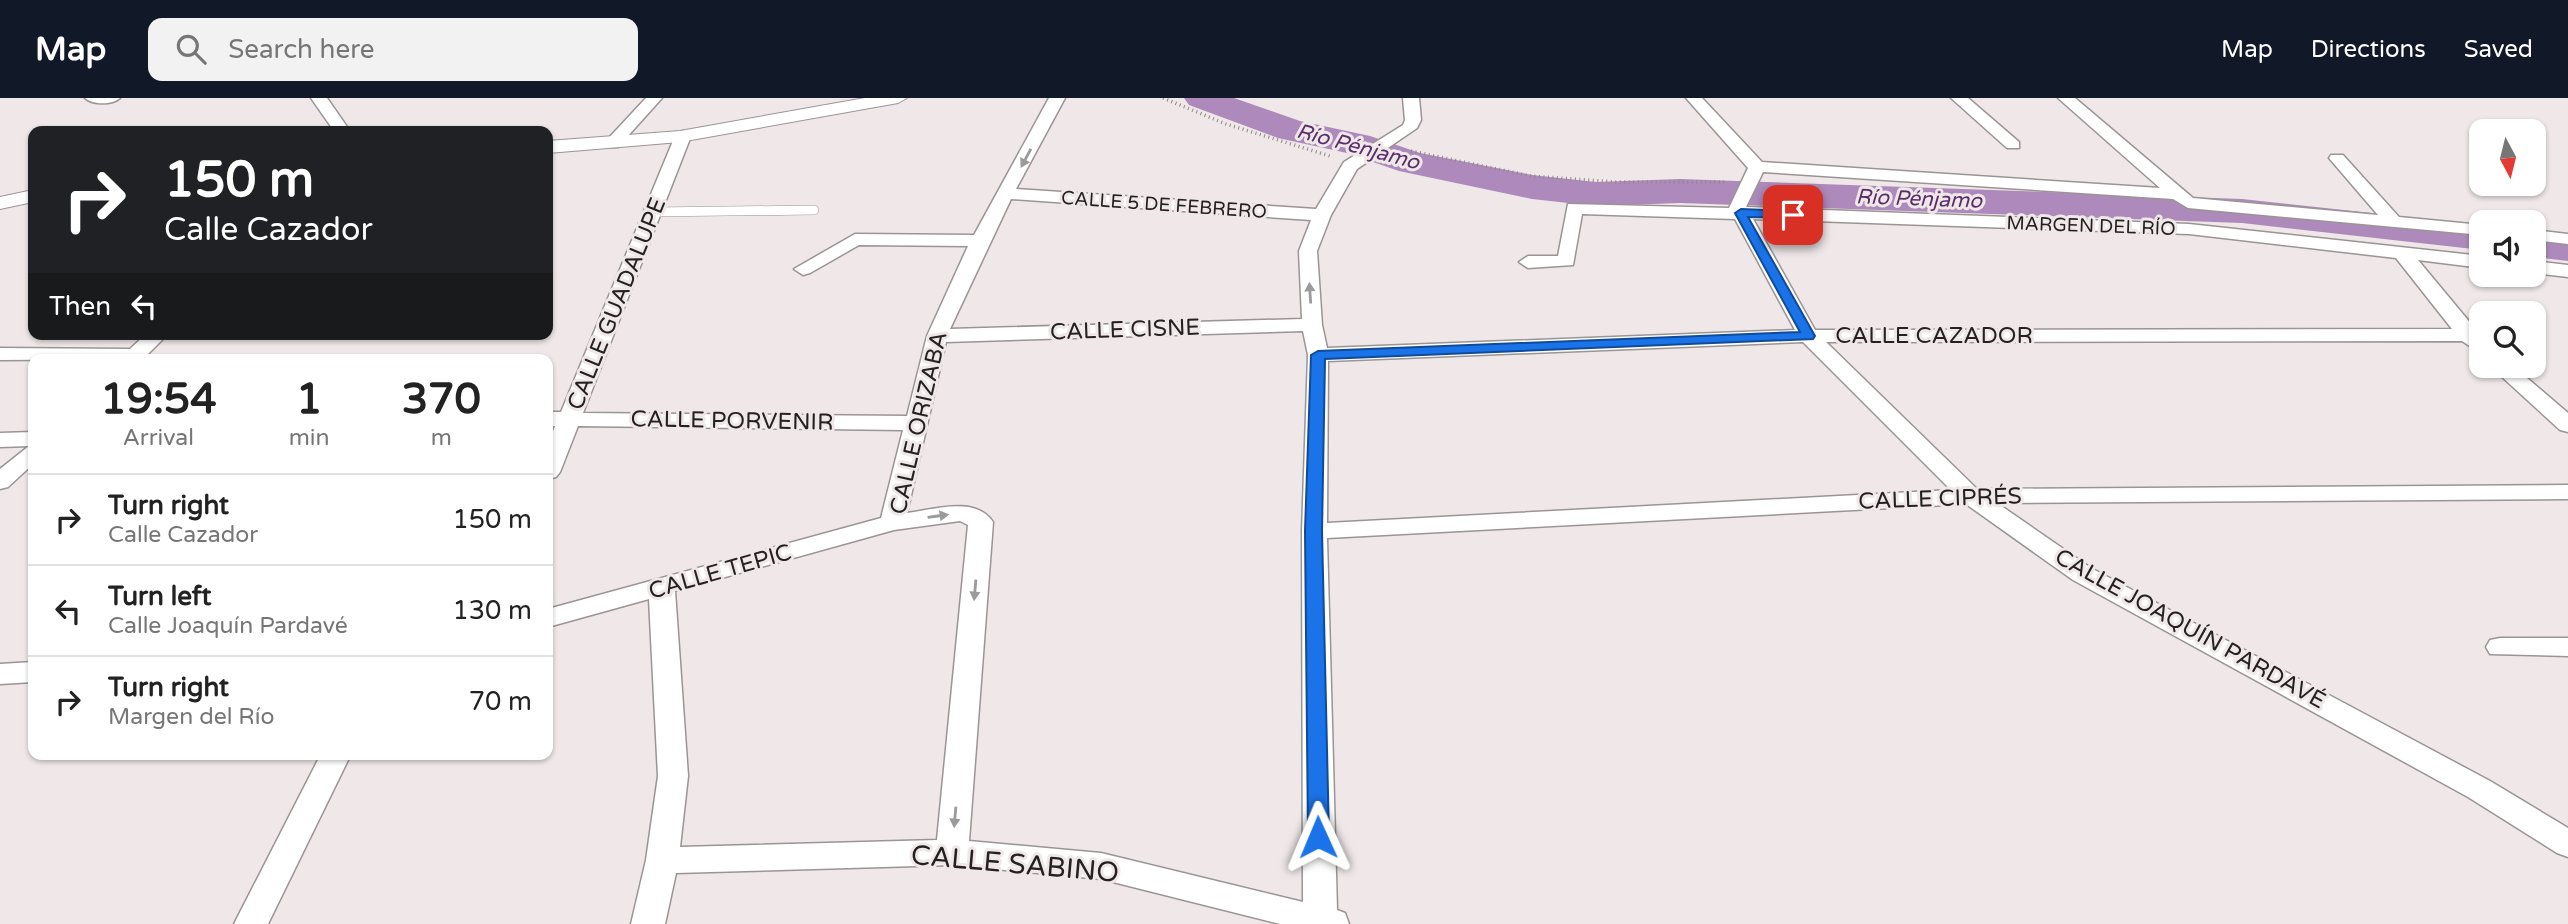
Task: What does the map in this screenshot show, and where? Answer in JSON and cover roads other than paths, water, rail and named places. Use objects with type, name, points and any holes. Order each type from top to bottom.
[{"type":"street","points":[[93,98],[112,98]]},
{"type":"street","points":[[319,98],[339,126]]},
{"type":"street","points":[[611,144],[654,98]]},
{"type":"street","points":[[553,147],[683,136],[895,98]]},
{"type":"street","name":"CALLE ORIZABA","points":[[951,852],[981,523],[964,513],[892,523],[937,336],[980,242],[1058,98]]},
{"type":"street","points":[[1325,923],[1314,531],[1318,355],[1312,325],[1308,251],[1322,215],[1350,166],[1409,128],[1413,120],[1411,98]]},
{"type":"street","points":[[1694,98],[1757,167],[2183,198],[2469,229]]},
{"type":"street","points":[[1959,98],[2013,145]]},
{"type":"street","points":[[2066,98],[2183,198]]},
{"type":"street","name":"CALLE GUADALUPE","points":[[553,460],[683,136]]},
{"type":"street","points":[[2337,158],[2393,222]]},
{"type":"street","points":[[1741,203],[1757,167]]},
{"type":"street","name":"CALLE 5 DE FEBRERO","points":[[1007,194],[1322,215]]},
{"type":"street","points":[[0,203],[28,198]]},
{"type":"street","name":"MARGEN DEL RÍO","points":[[1528,262],[1566,261],[1574,208],[1741,203],[2189,229],[2469,261]]},
{"type":"street","name":"CALLE JOAQUÍN PARDAVÉ","points":[[1741,203],[1808,336],[1971,496],[2082,574],[2479,789],[2568,845]]},
{"type":"street","points":[[2546,236],[2568,239]]},
{"type":"street","points":[[803,269],[855,239],[980,242]]},
{"type":"street","points":[[2402,253],[2469,336]]},
{"type":"street","points":[[2546,269],[2568,271]]},
{"type":"street","name":"CALLE CISNE","points":[[937,336],[1312,325]]},
{"type":"street","name":"CALLE CAZADOR","points":[[1318,355],[1808,336],[2469,342]]},
{"type":"street","points":[[136,354],[151,340]]},
{"type":"street","points":[[0,354],[28,355]]},
{"type":"street","points":[[2515,378],[2568,425]]},
{"type":"street","name":"CALLE PORVENIR","points":[[553,419],[916,423]]},
{"type":"street","points":[[0,440],[28,439]]},
{"type":"street","points":[[0,482],[28,457]]},
{"type":"street","name":"CALLE CIPRÉS","points":[[1314,531],[1971,496],[2568,492]]},
{"type":"street","name":"CALLE TEPIC","points":[[553,617],[662,589],[892,523]]},
{"type":"street","points":[[648,924],[662,860],[673,776],[662,589]]},
{"type":"street","points":[[2500,647],[2568,648]]},
{"type":"street","points":[[0,674],[28,672]]},
{"type":"street","points":[[251,924],[333,760]]},
{"type":"street","name":"CALLE SABINO","points":[[662,860],[951,852],[1101,866],[1325,923]]},
{"type":"lane","points":[[653,212],[814,210]]},
{"type":"waterway","name":"Río Pénjamo","points":[[1201,98],[1291,130],[1357,144],[1412,163],[1532,187],[1596,194],[1680,191],[2242,211],[2469,237]]},
{"type":"waterway","name":"Río Pénjamo","points":[[2546,245],[2568,248]]}]
